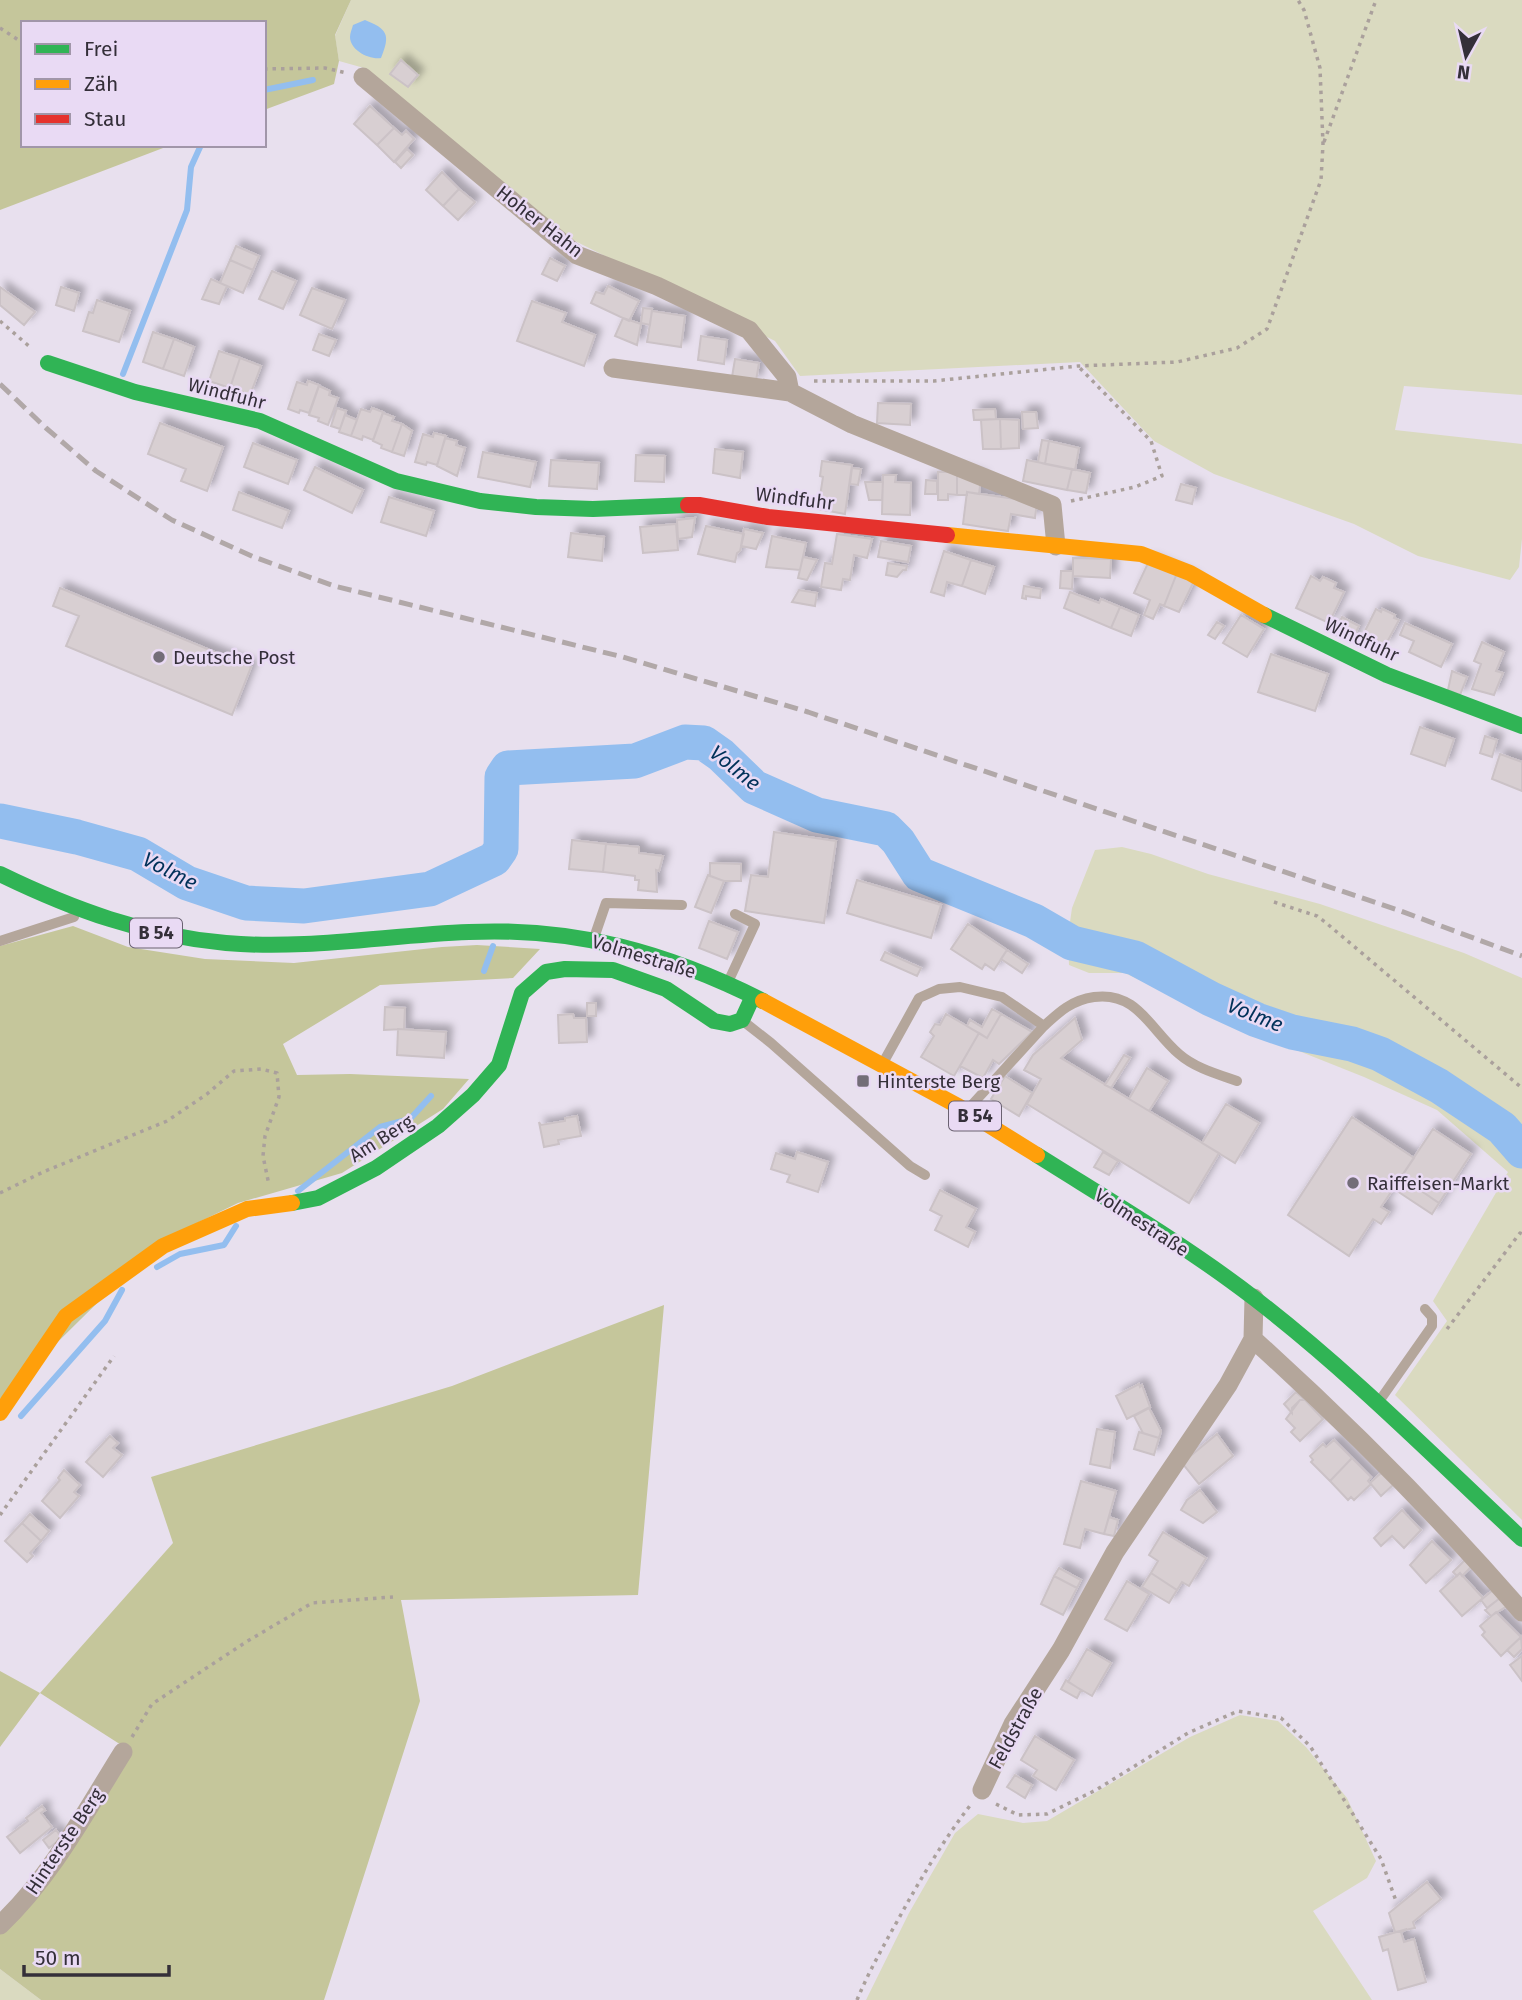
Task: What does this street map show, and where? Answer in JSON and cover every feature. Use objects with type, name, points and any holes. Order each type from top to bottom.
[{"type":"street","name":"Hoher Hahn","points":[[363,76],[577,255],[657,285],[749,330],[787,377],[790,392]]},
{"type":"street","name":"Windfuhr","points":[[48,363],[135,392],[260,421],[396,481],[480,501],[593,509],[699,505],[768,517],[1126,551],[1161,560],[1190,573],[1269,618],[1387,675],[1522,726]]},
{"type":"street","points":[[613,368],[790,392],[852,424],[1052,505],[1056,546]]},
{"type":"street","name":"Volmestraße","points":[[0,874],[85,914],[172,937],[217,943],[267,945],[462,931],[514,930],[594,939],[669,959],[727,984],[966,1111],[1180,1247],[1254,1298],[1378,1403],[1522,1539]]},
{"type":"street","name":"Am Berg","points":[[0,1413],[66,1317],[163,1246],[247,1209],[274,1208],[318,1198],[376,1168],[438,1126],[473,1095],[499,1065],[522,993],[546,972],[565,969],[613,970],[666,989],[714,1020],[730,1024],[742,1020]]},
{"type":"street","points":[[742,1020],[754,996]]},
{"type":"street","points":[[1254,1298],[1253,1339],[1400,1480],[1522,1612]]},
{"type":"street","name":"Feldstraße","points":[[982,1790],[1013,1724],[1061,1650],[1115,1552],[1228,1385],[1253,1339]]},
{"type":"street","name":"Hinterste Berg","points":[[0,1925],[19,1906],[67,1840],[123,1752]]},
{"type":"lane","points":[[594,939],[606,902],[682,905]]},
{"type":"lane","points":[[0,941],[85,914]]},
{"type":"lane","points":[[727,984],[755,924],[735,914]]},
{"type":"lane","points":[[882,1066],[919,998],[939,989],[960,987],[1002,997],[1044,1026]]},
{"type":"lane","points":[[966,1111],[1061,1009],[1083,998],[1108,995],[1130,1004],[1180,1056],[1207,1071],[1237,1081]]},
{"type":"lane","points":[[742,1020],[910,1166],[925,1175]]},
{"type":"lane","points":[[1378,1403],[1432,1326],[1432,1317],[1424,1308]]},
{"type":"path","points":[[790,392],[814,381],[934,381],[1078,366],[1177,362],[1237,348],[1267,329],[1321,180],[1323,144],[1320,68],[1304,10],[1298,0]]},
{"type":"path","points":[[1323,144],[1376,0]]},
{"type":"path","points":[[0,28],[21,42]]},
{"type":"path","points":[[266,69],[325,68],[363,76]]},
{"type":"path","points":[[0,321],[48,363]]},
{"type":"path","points":[[1052,505],[1135,487],[1161,476],[1152,441],[1078,366]]},
{"type":"path","points":[[1274,902],[1317,916],[1325,922],[1522,1088]]},
{"type":"path","points":[[0,1193],[43,1172],[167,1121],[207,1094],[234,1071],[261,1069],[277,1073],[279,1097],[265,1136],[263,1156],[274,1208]]},
{"type":"path","points":[[1443,1335],[1520,1233],[1522,1234]]},
{"type":"path","points":[[0,1515],[114,1356]]},
{"type":"path","points":[[123,1752],[152,1704],[246,1642],[312,1603],[393,1597]]},
{"type":"path","name":"Feldstraße","points":[[982,1790],[997,1805],[1018,1815],[1047,1814],[1096,1790],[1188,1733],[1238,1710],[1281,1718],[1310,1746],[1346,1803],[1381,1859],[1396,1901]]},
{"type":"path","points":[[857,2000],[867,1976],[919,1881],[953,1827],[982,1790]]},
{"type":"green space","points":[[0,0],[351,0],[335,35],[339,61],[334,84],[266,109],[266,21],[21,21],[21,147],[166,147],[0,210]]},
{"type":"green space","points":[[351,0],[1522,0],[1522,395],[1404,386],[1395,430],[1522,444],[1522,539],[1519,567],[1510,580],[1418,556],[1354,524],[1214,474],[1154,441],[1080,362],[800,376],[775,341],[569,238],[364,68],[339,61],[335,36]]},
{"type":"green space","points":[[1122,847],[1208,874],[1320,904],[1464,953],[1522,978],[1522,1520],[1395,1395],[1447,1321],[1433,1301],[1508,1172],[1437,1110],[1364,1077],[1224,1021],[1125,973],[1089,973],[1069,965],[1068,936],[1072,908],[1095,850]]},
{"type":"green space","points":[[73,926],[128,947],[205,959],[294,963],[477,945],[540,949],[513,978],[380,985],[283,1044],[297,1075],[350,1074],[469,1079],[443,1109],[342,1173],[238,1203],[160,1241],[0,1399],[0,946]]},
{"type":"green space","points":[[664,1305],[638,1595],[401,1600],[420,1701],[324,2000],[41,2000],[0,1969],[0,1932],[129,1750],[40,1693],[173,1543],[151,1477],[452,1386]]},
{"type":"green space","points":[[0,1671],[40,1693],[0,1747]]},
{"type":"green space","points":[[1240,1715],[1278,1721],[1306,1747],[1347,1798],[1376,1861],[1367,1878],[1313,1911],[1372,2000],[866,2000],[909,1913],[955,1833],[978,1814],[1023,1823],[1047,1821],[1190,1737]]},
{"type":"green space","points":[[0,1969],[41,2000],[0,2000]]},
{"type":"water","points":[[365,20],[385,33],[386,43],[381,58],[361,53],[351,42],[353,25]]},
{"type":"building","points":[[401,60],[418,75],[408,87],[390,74]]},
{"type":"building","points":[[370,106],[394,128],[377,145],[354,124]]},
{"type":"building","points":[[394,128],[402,135],[406,131],[414,139],[394,162],[377,145]]},
{"type":"building","points":[[407,149],[413,155],[401,168],[395,162]]},
{"type":"building","points":[[442,172],[459,189],[443,206],[426,190]]},
{"type":"building","points":[[459,189],[475,202],[458,220],[443,206]]},
{"type":"building","points":[[236,246],[259,256],[253,270],[230,260]]},
{"type":"building","points":[[550,258],[565,266],[557,281],[542,274]]},
{"type":"building","points":[[230,260],[253,270],[243,293],[220,283]]},
{"type":"building","points":[[272,271],[296,281],[283,309],[259,299]]},
{"type":"building","points":[[211,279],[227,286],[219,304],[202,299]]},
{"type":"building","points":[[608,286],[639,301],[629,321],[591,303],[596,292],[604,294]]},
{"type":"building","points":[[0,287],[35,312],[24,325],[0,305]]},
{"type":"building","points":[[61,287],[79,293],[74,311],[56,305]]},
{"type":"building","points":[[312,288],[345,300],[332,329],[300,315]]},
{"type":"building","points":[[97,300],[130,311],[119,342],[83,331],[89,312],[93,313]]},
{"type":"building","points":[[532,301],[566,313],[562,322],[595,335],[584,366],[517,341]]},
{"type":"building","points":[[643,308],[652,309],[650,325],[641,323]]},
{"type":"building","points":[[652,311],[685,316],[681,347],[647,342]]},
{"type":"building","points":[[623,318],[641,324],[637,345],[615,336]]},
{"type":"building","points":[[153,332],[174,339],[163,369],[143,362]]},
{"type":"building","points":[[319,334],[336,340],[329,356],[313,350]]},
{"type":"building","points":[[701,336],[727,340],[724,364],[698,360]]},
{"type":"building","points":[[174,339],[194,347],[184,376],[163,369]]},
{"type":"building","points":[[219,351],[240,358],[230,388],[209,381]]},
{"type":"building","points":[[240,358],[261,366],[250,395],[230,388]]},
{"type":"building","points":[[735,359],[759,363],[756,381],[732,377]]},
{"type":"building","points":[[308,381],[319,385],[309,413],[288,409],[297,382],[307,385]]},
{"type":"building","points":[[319,386],[330,391],[329,395],[338,398],[328,425],[309,415]]},
{"type":"building","points":[[878,403],[911,404],[910,425],[877,423]]},
{"type":"building","points":[[337,408],[346,411],[340,429],[331,426]]},
{"type":"building","points":[[372,408],[383,412],[373,440],[363,436],[362,440],[351,436],[361,409],[370,412]]},
{"type":"building","points":[[995,409],[996,419],[974,420],[973,410]]},
{"type":"building","points":[[1022,412],[1036,412],[1038,428],[1023,429]]},
{"type":"building","points":[[383,413],[394,417],[392,421],[402,424],[392,452],[373,441]]},
{"type":"building","points":[[345,415],[357,420],[351,436],[339,432]]},
{"type":"building","points":[[1000,419],[1019,420],[1019,448],[1001,449]]},
{"type":"building","points":[[1000,419],[1001,449],[983,449],[981,420]]},
{"type":"building","points":[[160,423],[223,447],[207,491],[181,481],[186,469],[148,454]]},
{"type":"building","points":[[402,424],[412,431],[404,456],[392,452]]},
{"type":"building","points":[[434,433],[446,436],[437,465],[415,462],[423,434],[433,437]]},
{"type":"building","points":[[445,438],[457,441],[456,445],[465,448],[457,476],[437,466]]},
{"type":"building","points":[[1042,440],[1049,441],[1045,464],[1038,462]]},
{"type":"building","points":[[1049,441],[1079,448],[1075,470],[1045,464]]},
{"type":"building","points":[[253,443],[297,460],[288,484],[244,467]]},
{"type":"building","points":[[715,449],[743,452],[740,478],[713,473]]},
{"type":"building","points":[[483,452],[536,462],[530,487],[478,477]]},
{"type":"building","points":[[636,455],[665,456],[664,482],[635,481]]},
{"type":"building","points":[[551,460],[599,463],[597,489],[549,486]]},
{"type":"building","points":[[1027,460],[1072,469],[1067,490],[1023,481]]},
{"type":"building","points":[[822,461],[852,465],[845,514],[818,509],[823,477],[820,476]]},
{"type":"building","points":[[315,467],[363,490],[352,513],[304,490]]},
{"type":"building","points":[[852,468],[861,469],[858,485],[850,484]]},
{"type":"building","points":[[1072,469],[1090,473],[1086,493],[1067,490]]},
{"type":"building","points":[[938,472],[957,472],[957,495],[948,494],[948,500],[938,500]]},
{"type":"building","points":[[957,472],[981,478],[979,494],[967,492],[967,495],[957,495]]},
{"type":"building","points":[[883,475],[896,475],[895,482],[911,483],[910,515],[882,514]]},
{"type":"building","points":[[926,480],[937,481],[937,494],[925,494]]},
{"type":"building","points":[[865,482],[883,482],[882,500],[869,500]]},
{"type":"building","points":[[1181,484],[1196,488],[1192,504],[1176,500]]},
{"type":"building","points":[[239,492],[289,511],[282,528],[233,510]]},
{"type":"building","points":[[967,492],[1037,502],[1035,518],[1011,514],[1008,531],[963,524]]},
{"type":"building","points":[[389,497],[434,511],[426,536],[381,522]]},
{"type":"building","points":[[695,518],[692,537],[678,539],[677,520]]},
{"type":"building","points":[[676,524],[678,550],[643,553],[640,527]]},
{"type":"building","points":[[706,526],[744,534],[735,562],[698,554]]},
{"type":"building","points":[[744,529],[763,533],[756,549],[741,546]]},
{"type":"building","points":[[571,533],[604,537],[602,561],[568,557]]},
{"type":"building","points":[[837,534],[872,539],[867,558],[854,555],[850,580],[843,579],[841,590],[821,587],[825,563],[832,564]]},
{"type":"building","points":[[772,536],[806,543],[800,570],[766,567]]},
{"type":"building","points":[[881,541],[911,546],[908,562],[878,557]]},
{"type":"building","points":[[944,551],[971,560],[962,586],[947,582],[944,596],[931,592]]},
{"type":"building","points":[[803,557],[817,560],[807,580],[798,578]]},
{"type":"building","points":[[1073,558],[1111,559],[1110,578],[1073,576]]},
{"type":"building","points":[[971,560],[994,567],[985,594],[962,586]]},
{"type":"building","points":[[1149,561],[1177,573],[1164,606],[1160,604],[1153,619],[1144,615],[1150,600],[1134,593]]},
{"type":"building","points":[[888,563],[907,566],[906,570],[897,577],[886,575]]},
{"type":"building","points":[[1061,571],[1073,571],[1072,589],[1060,588]]},
{"type":"building","points":[[1177,573],[1194,581],[1179,612],[1164,606]]},
{"type":"building","points":[[1311,576],[1320,581],[1323,577],[1336,583],[1334,588],[1344,592],[1329,623],[1296,608]]},
{"type":"building","points":[[1024,586],[1041,589],[1040,598],[1022,598]]},
{"type":"building","name":"Deutsche Post","points":[[60,588],[251,667],[232,715],[66,646],[79,616],[53,606]]},
{"type":"building","points":[[799,590],[817,593],[815,606],[792,602]]},
{"type":"building","points":[[1070,592],[1099,603],[1101,599],[1120,607],[1111,628],[1064,608]]},
{"type":"building","points":[[1120,607],[1139,615],[1131,636],[1111,628]]},
{"type":"building","points":[[1376,609],[1395,615],[1394,618],[1399,620],[1385,646],[1364,633]]},
{"type":"building","points":[[1241,615],[1264,629],[1247,657],[1223,643]]},
{"type":"building","points":[[1342,617],[1359,626],[1351,642],[1333,634]]},
{"type":"building","points":[[1217,622],[1224,626],[1215,639],[1208,635]]},
{"type":"building","points":[[1405,623],[1452,644],[1441,667],[1409,652],[1414,641],[1400,635]]},
{"type":"building","points":[[1482,642],[1504,652],[1496,671],[1503,673],[1494,695],[1472,689],[1481,664],[1474,661]]},
{"type":"building","points":[[1271,654],[1328,674],[1315,711],[1258,692]]},
{"type":"building","points":[[1452,671],[1467,677],[1460,695],[1448,690]]},
{"type":"building","points":[[1420,727],[1454,739],[1445,766],[1411,754]]},
{"type":"building","points":[[1485,736],[1497,740],[1492,757],[1480,753]]},
{"type":"building","points":[[1500,754],[1522,762],[1522,791],[1492,779]]},
{"type":"building","points":[[774,832],[836,841],[824,923],[745,911],[751,875],[768,877]]},
{"type":"building","points":[[572,840],[606,844],[603,872],[569,869]]},
{"type":"building","points":[[606,844],[639,847],[639,853],[663,856],[659,871],[656,870],[657,892],[638,890],[639,880],[635,880],[635,876],[603,872]]},
{"type":"building","points":[[710,863],[741,864],[741,881],[724,881],[710,876]]},
{"type":"building","points":[[708,875],[724,881],[711,913],[695,907]]},
{"type":"building","points":[[857,880],[941,905],[931,938],[847,913]]},
{"type":"building","points":[[709,921],[738,932],[727,959],[699,948]]},
{"type":"building","points":[[968,924],[1007,950],[994,970],[985,964],[982,969],[951,949]]},
{"type":"building","points":[[1007,950],[1028,964],[1022,973],[1001,959]]},
{"type":"building","points":[[885,952],[921,968],[917,976],[881,960]]},
{"type":"building","points":[[587,1003],[596,1003],[596,1016],[587,1016]]},
{"type":"building","points":[[385,1007],[405,1008],[404,1029],[384,1030]]},
{"type":"building","points":[[992,1009],[1001,1014],[987,1038],[967,1026],[970,1020],[982,1027]]},
{"type":"building","points":[[573,1014],[574,1018],[586,1018],[587,1042],[559,1043],[558,1015]]},
{"type":"building","points":[[946,1014],[979,1033],[954,1076],[921,1057],[934,1036],[930,1032],[935,1024],[940,1025]]},
{"type":"building","points":[[1001,1014],[1032,1032],[999,1064],[993,1060],[983,1078],[960,1066],[979,1033],[987,1038]]},
{"type":"building","points":[[1075,1018],[1082,1040],[1061,1058],[1219,1153],[1189,1203],[1027,1104],[1041,1079],[1024,1070],[1033,1055]]},
{"type":"building","points":[[398,1029],[446,1032],[444,1058],[397,1055]]},
{"type":"building","points":[[1124,1055],[1130,1058],[1111,1088],[1105,1085]]},
{"type":"building","points":[[1147,1068],[1168,1081],[1149,1111],[1129,1099]]},
{"type":"building","points":[[1005,1076],[1032,1093],[1019,1116],[991,1099]]},
{"type":"building","points":[[1226,1104],[1259,1123],[1235,1163],[1202,1143]]},
{"type":"building","points":[[577,1116],[581,1136],[558,1140],[559,1144],[544,1147],[539,1122],[541,1125]]},
{"type":"building","name":"Raiffeisen-Markt","points":[[1352,1117],[1414,1158],[1381,1207],[1389,1212],[1381,1224],[1373,1219],[1349,1256],[1288,1215]]},
{"type":"building","points":[[1433,1129],[1471,1154],[1439,1203],[1401,1177]]},
{"type":"building","points":[[797,1152],[828,1162],[818,1192],[787,1182],[790,1175],[771,1169],[776,1153],[795,1159]]},
{"type":"building","points":[[1103,1152],[1118,1161],[1109,1175],[1094,1167]]},
{"type":"building","points":[[1401,1177],[1439,1203],[1432,1214],[1394,1189]]},
{"type":"building","points":[[940,1190],[976,1209],[966,1227],[975,1232],[968,1247],[935,1230],[942,1216],[930,1210]]},
{"type":"building","points":[[1139,1384],[1140,1387],[1142,1385],[1150,1407],[1127,1419],[1116,1396]]},
{"type":"building","points":[[1296,1392],[1305,1400],[1300,1400],[1292,1408],[1292,1413],[1284,1404]]},
{"type":"building","points":[[1300,1400],[1305,1400],[1323,1419],[1300,1441],[1291,1432],[1295,1428],[1286,1419]]},
{"type":"building","points":[[1149,1408],[1161,1431],[1159,1438],[1143,1433],[1134,1416]]},
{"type":"building","points":[[1097,1429],[1115,1432],[1110,1468],[1090,1464]]},
{"type":"building","points":[[1139,1432],[1159,1438],[1154,1455],[1134,1449]]},
{"type":"building","points":[[1217,1434],[1233,1456],[1199,1484],[1182,1463]]},
{"type":"building","points":[[110,1436],[118,1443],[113,1448],[122,1455],[103,1477],[86,1462]]},
{"type":"building","points":[[1334,1440],[1352,1458],[1330,1481],[1311,1462],[1313,1460],[1310,1456],[1323,1444],[1326,1447]]},
{"type":"building","points":[[1352,1458],[1371,1477],[1368,1481],[1371,1484],[1354,1500],[1351,1497],[1348,1500],[1330,1481]]},
{"type":"building","points":[[64,1470],[80,1485],[74,1492],[79,1496],[60,1518],[42,1501],[60,1480],[58,1478]]},
{"type":"building","points":[[1381,1473],[1393,1485],[1381,1496],[1370,1483]]},
{"type":"building","points":[[1081,1481],[1116,1491],[1104,1534],[1085,1529],[1080,1548],[1064,1544]]},
{"type":"building","points":[[1200,1490],[1217,1512],[1203,1523],[1181,1510],[1187,1500]]},
{"type":"building","points":[[1402,1510],[1421,1530],[1404,1548],[1392,1536],[1381,1546],[1374,1538]]},
{"type":"building","points":[[30,1514],[49,1531],[41,1541],[22,1523]]},
{"type":"building","points":[[1109,1517],[1118,1520],[1114,1536],[1104,1534]]},
{"type":"building","points":[[22,1523],[41,1541],[30,1553],[33,1556],[27,1562],[5,1541]]},
{"type":"building","points":[[1163,1532],[1206,1558],[1189,1586],[1182,1582],[1177,1590],[1151,1573],[1158,1561],[1149,1555]]},
{"type":"building","points":[[1432,1541],[1451,1560],[1426,1583],[1410,1565]]},
{"type":"building","points":[[1465,1560],[1471,1567],[1462,1576],[1460,1573],[1457,1576],[1453,1572]]},
{"type":"building","points":[[1059,1568],[1081,1580],[1077,1588],[1054,1576]]},
{"type":"building","points":[[1151,1573],[1177,1590],[1169,1603],[1142,1587]]},
{"type":"building","points":[[1460,1573],[1483,1598],[1462,1616],[1440,1591]]},
{"type":"building","points":[[1054,1576],[1077,1588],[1063,1615],[1041,1604]]},
{"type":"building","points":[[1127,1581],[1149,1594],[1127,1631],[1105,1619]]},
{"type":"building","points":[[1493,1590],[1500,1598],[1487,1608],[1481,1600]]},
{"type":"building","points":[[1500,1598],[1507,1606],[1491,1616],[1485,1610]]},
{"type":"building","points":[[1496,1612],[1521,1637],[1501,1656],[1482,1635],[1485,1632],[1480,1626]]},
{"type":"building","points":[[1521,1637],[1522,1649],[1514,1657],[1507,1650]]},
{"type":"building","points":[[1087,1649],[1111,1663],[1092,1696],[1068,1682]]},
{"type":"building","points":[[1522,1656],[1522,1681],[1510,1665]]},
{"type":"building","points":[[1066,1680],[1081,1690],[1077,1698],[1061,1689]]},
{"type":"building","points":[[1035,1736],[1074,1760],[1056,1790],[1033,1776],[1037,1770],[1021,1760]]},
{"type":"building","points":[[1015,1775],[1032,1785],[1025,1798],[1007,1787]]},
{"type":"building","points":[[42,1806],[45,1810],[41,1813],[52,1827],[20,1853],[7,1837]]},
{"type":"building","points":[[56,1830],[62,1838],[49,1848],[43,1840]]},
{"type":"building","points":[[1427,1882],[1441,1899],[1413,1922],[1415,1928],[1395,1932],[1389,1913]]},
{"type":"building","points":[[1407,1929],[1401,1932],[1404,1942],[1414,1939],[1426,1982],[1398,1990],[1388,1949],[1383,1951],[1379,1937]]},
{"type":"waterway","points":[[266,90],[313,80]]},
{"type":"waterway","points":[[123,374],[187,210],[191,167],[200,147]]},
{"type":"waterway","name":"Volme","points":[[0,821],[77,837],[138,854],[187,883],[246,903],[304,906],[430,889],[494,859],[501,849],[502,777],[508,768],[635,761],[685,742],[704,743],[721,755],[754,787],[817,815],[886,829],[898,841],[919,874],[1034,921],[1072,943],[1135,958],[1211,999],[1257,1020],[1292,1032],[1352,1044],[1380,1054],[1439,1086],[1502,1128],[1522,1151]]},
{"type":"waterway","points":[[484,971],[493,946]]},
{"type":"waterway","points":[[298,1191],[380,1127],[410,1119],[431,1096]]},
{"type":"waterway","points":[[157,1267],[180,1254],[224,1245],[236,1226]]},
{"type":"waterway","points":[[21,1416],[105,1321],[122,1290]]},
{"type":"railway","points":[[0,384],[96,471],[172,520],[254,557],[334,586],[623,657],[808,712],[1398,910],[1522,956]]},
{"type":"traffic: fast","points":[[48,363],[135,392],[260,421],[396,481],[480,501],[593,509],[688,505]]},
{"type":"traffic: fast","points":[[1264,615],[1387,675],[1522,726]]},
{"type":"traffic: fast","points":[[0,874],[54,899],[110,919],[196,939],[287,945],[469,932],[547,934],[584,939],[656,957],[692,969],[763,1001]]},
{"type":"traffic: fast","points":[[292,1203],[318,1198],[376,1168],[438,1126],[473,1095],[499,1065],[522,993],[546,972],[565,969],[613,970],[666,989],[714,1021],[730,1024],[742,1020],[753,996]]},
{"type":"traffic: fast","points":[[1037,1155],[1174,1242],[1254,1298],[1357,1385],[1522,1539]]},
{"type":"traffic: slow","points":[[947,535],[1141,554],[1190,573],[1264,615]]},
{"type":"traffic: slow","points":[[763,1001],[958,1106],[1037,1155]]},
{"type":"traffic: slow","points":[[0,1413],[66,1316],[163,1246],[247,1209],[292,1203]]},
{"type":"traffic: jam","points":[[688,505],[768,517],[947,535]]},
{"type":"place","name":"Deutsche Post","points":[[159,657]]},
{"type":"place","name":"Hinterste Berg","points":[[863,1081]]},
{"type":"place","name":"Raiffeisen-Markt","points":[[1353,1183]]}]
